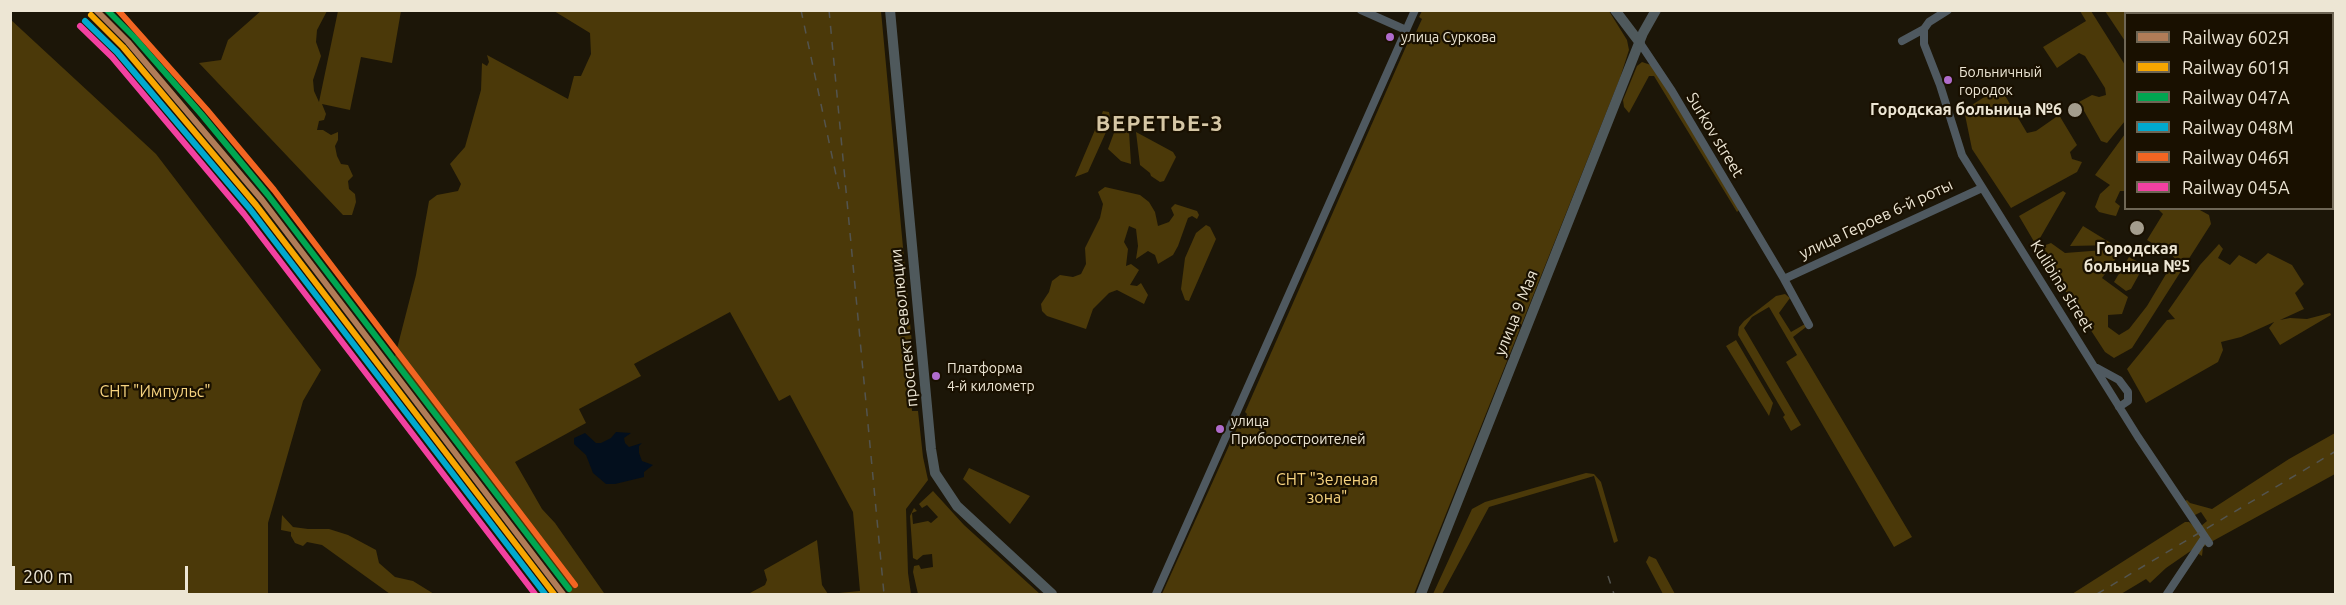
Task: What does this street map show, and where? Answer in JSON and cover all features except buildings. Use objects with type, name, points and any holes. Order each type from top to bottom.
[{"type":"main road","name":"проспект Революции","points":[[890,10],[935,473],[942,487],[957,506],[1052,594]]},
{"type":"main road","name":"Surkov street","points":[[1615,10],[1640,43]]},
{"type":"main road","name":"улица 9 Мая","points":[[1421,594],[1648,23],[1656,10]]},
{"type":"street","points":[[1360,10],[1406,30]]},
{"type":"street","points":[[1156,594],[1415,10]]},
{"type":"street","points":[[1902,41],[1924,29],[1933,19],[1948,10]]},
{"type":"street","name":"Kulibina street","points":[[1924,29],[1924,44],[1964,160],[2119,407],[2207,540],[2166,594]]},
{"type":"street","name":"Surkov street","points":[[1640,43],[1658,67],[1784,279]]},
{"type":"street","name":"улица Героев 6-й роты","points":[[1784,279],[1982,188]]},
{"type":"street","points":[[1784,279],[1809,325]]},
{"type":"street","points":[[2095,366],[2119,380],[2124,386],[2129,398],[2119,407]]},
{"type":"green space","points":[[262,10],[327,11],[317,30],[316,42],[321,56],[313,80],[314,91],[319,102],[338,11],[401,11],[392,63],[361,57],[350,110],[322,104],[326,114],[324,120],[319,121],[317,130],[323,130],[331,135],[338,132],[335,146],[337,156],[341,164],[348,165],[353,176],[348,181],[349,189],[355,194],[356,202],[352,215],[343,215],[199,63],[221,60],[228,40]]},
{"type":"green space","points":[[554,11],[881,11],[916,387],[910,388],[912,411],[918,411],[928,480],[906,509],[911,594],[828,594],[860,591],[853,512],[790,395],[779,401],[730,312],[634,364],[641,376],[579,409],[586,423],[515,462],[542,509],[555,523],[604,593],[602,594],[570,594],[393,364],[416,275],[429,201],[437,195],[458,191],[461,184],[450,164],[465,147],[481,90],[482,63],[487,66],[489,62],[487,55],[568,99],[574,76],[581,76],[591,54],[590,33]]},
{"type":"green space","name":"СНТ \"Зеленая зона\"","points":[[1422,11],[1609,11],[1627,40],[1629,50],[1620,78],[1414,594],[1162,594],[1237,428],[1241,429],[1247,414],[1245,412],[1408,42],[1411,43],[1422,19],[1419,17]]},
{"type":"green space","points":[[2080,11],[2091,11],[2124,63],[2124,122],[2107,143],[2101,141],[2079,102],[2092,95],[2099,97],[2106,95],[2105,88],[2085,56],[2079,53],[2057,68],[2043,47],[2086,21]]},
{"type":"green space","points":[[2105,11],[2221,11],[2124,12],[2124,40]]},
{"type":"green space","name":"СНТ \"Импульс\"","points":[[10,19],[156,154],[321,370],[303,401],[268,523],[268,594],[11,594]]},
{"type":"green space","points":[[1642,62],[1654,66],[1739,210],[1737,212],[1654,76],[1649,76],[1629,113],[1624,107],[1623,100],[1637,66]]},
{"type":"green space","points":[[2000,87],[2027,133],[2036,131],[2059,115],[2077,145],[2070,152],[2072,159],[2082,162],[2077,172],[2011,208],[1972,149],[1964,110]]},
{"type":"green space","points":[[1103,111],[1109,112],[1111,121],[1088,172],[1075,177]]},
{"type":"green space","points":[[1123,124],[1129,131],[1131,164],[1121,161],[1108,149],[1115,130]]},
{"type":"green space","points":[[1136,132],[1173,152],[1176,157],[1164,181],[1160,182],[1151,176],[1140,165]]},
{"type":"green space","points":[[2124,135],[2124,191],[2120,191],[2115,202],[2120,206],[2116,216],[2099,212],[2095,207],[2100,194],[2110,185],[2095,175]]},
{"type":"green space","points":[[1105,187],[1140,195],[1149,202],[1155,212],[1158,226],[1169,222],[1174,215],[1171,208],[1175,204],[1197,211],[1199,215],[1197,219],[1192,216],[1188,218],[1173,255],[1158,264],[1155,255],[1148,251],[1136,259],[1138,246],[1136,229],[1129,226],[1124,242],[1128,249],[1126,266],[1131,264],[1139,270],[1130,285],[1137,286],[1141,283],[1148,295],[1144,304],[1117,290],[1109,293],[1093,309],[1086,329],[1047,316],[1042,311],[1041,304],[1049,292],[1052,281],[1060,275],[1073,277],[1081,274],[1086,264],[1085,248],[1100,218],[1103,204],[1098,192]]},
{"type":"green space","points":[[2063,191],[2066,193],[2036,245],[2019,216]]},
{"type":"green space","points":[[2159,210],[2200,210],[2209,215],[2211,224],[2132,348],[2114,358],[2105,352],[2040,252],[2043,246],[2051,243],[2065,253],[2117,249],[2115,260],[2102,278],[2128,297],[2122,314],[2108,315],[2108,327],[2119,335],[2129,329],[2147,306],[2175,259],[2147,240],[2163,214]]},
{"type":"green space","points":[[1206,225],[1210,227],[1216,239],[1189,301],[1185,300],[1181,289],[1185,258],[1196,233]]},
{"type":"green space","points":[[2083,226],[2114,245],[2070,246]]},
{"type":"green space","points":[[2219,244],[2223,249],[2218,258],[2230,265],[2239,255],[2256,264],[2268,253],[2292,265],[2304,284],[2295,293],[2304,309],[2280,320],[2307,319],[2330,313],[2331,315],[2280,345],[2269,328],[2274,322],[2241,337],[2221,342],[2223,350],[2218,362],[2146,403],[2127,369],[2167,320],[2175,319],[2168,311],[2200,265]]},
{"type":"green space","points":[[2129,257],[2140,263],[2142,269],[2131,289],[2126,291],[2114,282]]},
{"type":"green space","points":[[1785,294],[1790,298],[1779,313],[1791,332],[1805,324],[1806,327],[1793,337],[1912,537],[1894,547],[1786,362],[1797,355],[1769,307],[1752,317],[1744,328],[1801,425],[1791,431],[1783,417],[1785,415],[1738,335],[1739,327],[1744,321],[1776,296]]},
{"type":"green space","points":[[1736,340],[1773,403],[1769,416],[1726,346]]},
{"type":"green space","points":[[2335,433],[2335,474],[2211,542],[2201,526],[2207,521],[2201,512],[2193,516],[2183,502],[2187,500],[2190,503],[2212,509],[2289,459]]},
{"type":"green space","points":[[969,468],[1030,496],[1010,524],[963,479]]},
{"type":"green space","points":[[1586,473],[1594,474],[1601,482],[1618,541],[1614,543],[1594,476],[1489,507],[1442,594],[1433,594],[1472,509],[1485,502]]},
{"type":"green space","points":[[933,491],[964,525],[1040,594],[918,594],[913,572],[914,566],[919,565],[921,569],[933,567],[932,554],[923,555],[917,560],[913,558],[910,516],[914,508],[917,511],[912,513],[913,524],[928,521],[931,523],[938,517],[927,505],[922,508],[919,504]]},
{"type":"green space","points":[[282,515],[293,527],[329,529],[348,535],[376,550],[379,563],[395,577],[413,581],[434,594],[390,594],[322,545],[307,542],[303,546],[295,543],[291,532],[281,530]]},
{"type":"green space","points":[[2185,522],[2189,522],[2196,528],[2206,545],[2203,547],[2202,556],[2192,550],[2166,568],[2150,583],[2146,579],[2121,594],[2072,594]]},
{"type":"green space","points":[[817,540],[822,585],[828,594],[748,594],[765,585],[767,580],[764,570]]},
{"type":"green space","points":[[1649,556],[1656,559],[1675,594],[1663,594],[1646,562]]},
{"type":"water","points":[[616,432],[631,433],[624,438],[629,447],[642,443],[639,446],[639,453],[642,461],[653,465],[644,472],[644,477],[606,484],[593,473],[586,455],[574,444],[574,438],[585,433],[596,443],[601,443],[611,438]]},
{"type":"railway","points":[[801,10],[839,189]]},
{"type":"railway","points":[[829,10],[884,594]]},
{"type":"railway","points":[[2097,594],[2336,451]]},
{"type":"railway","points":[[1608,576],[1614,594]]},
{"type":"rail line","name":"602Я","points":[[96,10],[128,42],[262,200],[563,594]]},
{"type":"rail line","name":"047А","points":[[107,10],[134,37],[202,115],[268,195],[569,589]]},
{"type":"rail line","name":"046Я","points":[[118,10],[274,190],[575,585]]},
{"type":"rail line","name":"601Я","points":[[91,15],[123,47],[256,205],[554,594]]},
{"type":"rail line","name":"048М","points":[[85,21],[117,52],[250,209],[545,594]]},
{"type":"rail line","name":"045А","points":[[80,26],[112,57],[244,214],[535,594]]},
{"type":"place","name":"улица Суркова","points":[[1390,37]]},
{"type":"place","name":"Больничный городок","points":[[1948,80]]},
{"type":"place","name":"Городская больница №6","points":[[2075,110]]},
{"type":"place","name":"Городская больница №5","points":[[2137,228]]},
{"type":"place","name":"Платформа 4-й километр","points":[[936,376]]},
{"type":"place","name":"улица Приборостроителей","points":[[1220,429]]},
{"type":"district","name":"ВЕРЕТЬЕ-3","points":[[1160,124]]}]
